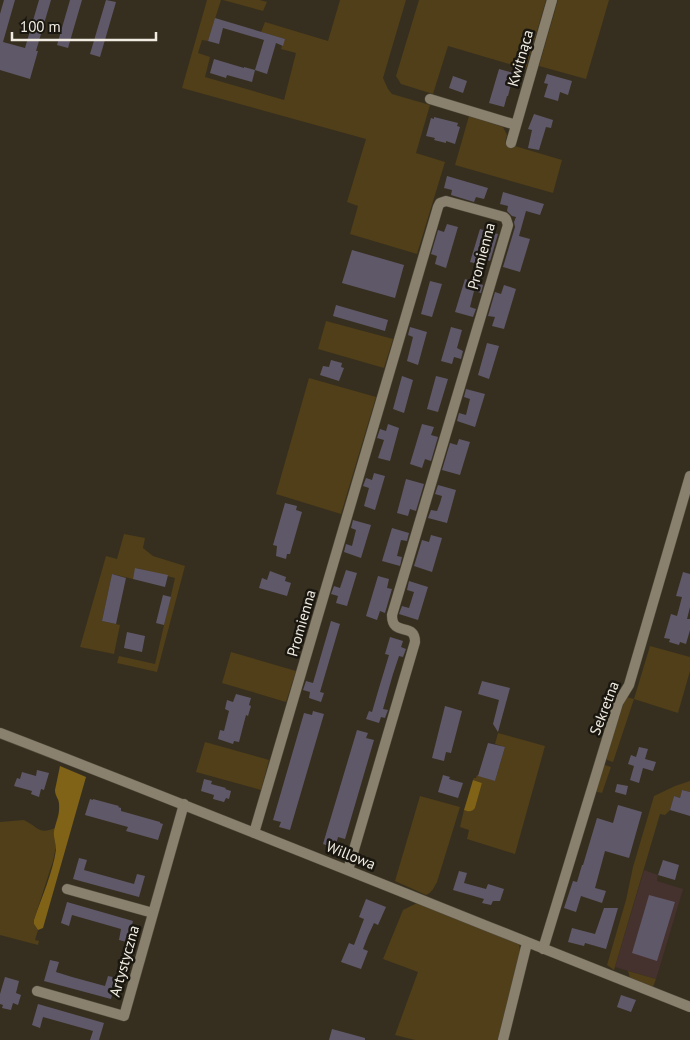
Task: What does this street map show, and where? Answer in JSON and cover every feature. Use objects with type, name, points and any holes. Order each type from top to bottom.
[{"type":"street","name":"Kwitnąca","points":[[511,143],[552,0]]},
{"type":"street","points":[[430,99],[516,125]]},
{"type":"street","name":"Promienna","points":[[254,833],[438,207],[446,201],[504,217],[508,225],[392,615],[392,622],[395,626],[414,634],[415,642],[348,870]]},
{"type":"street","name":"Sekretna","points":[[543,949],[618,703],[629,686],[690,476]]},
{"type":"street","name":"Willowa","points":[[0,734],[184,804],[690,1007]]},
{"type":"street","name":"Artystyczna","points":[[37,992],[124,1016],[184,804]]},
{"type":"street","name":"Artystyczna","points":[[67,889],[153,913]]},
{"type":"street","points":[[503,1040],[527,943]]},
{"type":"shaded area","points":[[207,0],[221,0],[208,41],[202,40],[198,53],[210,57],[205,77],[284,100],[296,53],[281,49],[284,39],[261,32],[265,22],[328,41],[340,0],[406,0],[383,78],[392,94],[430,105],[416,153],[445,162],[417,254],[350,234],[358,206],[347,202],[366,139],[182,88]]},
{"type":"shaded area","points":[[223,0],[260,0],[267,2],[263,11]]},
{"type":"shaded area","points":[[419,0],[546,0],[526,69],[448,46],[433,94],[401,84],[396,76]]},
{"type":"shaded area","points":[[558,0],[609,0],[586,79],[539,66]]},
{"type":"shaded area","points":[[469,116],[503,127],[507,135],[505,143],[562,160],[553,193],[455,165]]},
{"type":"shaded area","points":[[326,321],[393,339],[384,368],[318,349]]},
{"type":"shaded area","points":[[309,378],[376,397],[341,514],[276,494]]},
{"type":"shaded area","points":[[124,534],[145,538],[143,548],[153,556],[185,566],[157,672],[117,663],[119,656],[155,664],[175,578],[136,568],[133,579],[112,574],[102,621],[120,625],[114,654],[80,647],[106,556],[117,559]]},
{"type":"shaded area","points":[[650,646],[690,657],[690,671],[678,713],[634,699]]},
{"type":"shaded area","points":[[231,652],[296,671],[286,702],[222,683]]},
{"type":"shaded area","points":[[626,697],[634,699],[613,762],[607,760],[606,752]]},
{"type":"shaded area","points":[[498,733],[545,746],[515,854],[467,839],[469,830],[460,827],[464,810],[471,811],[475,808],[482,783],[473,780],[474,778],[477,775],[495,781],[505,747],[495,744]]},
{"type":"shaded area","points":[[205,742],[269,760],[261,790],[196,772]]},
{"type":"shaded area","points":[[605,765],[611,767],[602,793],[594,791],[602,769]]},
{"type":"shaded area","points":[[60,766],[86,777],[43,928],[38,930],[34,920],[50,876],[56,850],[54,833],[59,802],[55,790]]},
{"type":"shaded area","points":[[473,780],[482,783],[475,808],[472,811],[467,811],[464,810]]},
{"type":"shaded area","points":[[690,781],[690,792],[682,790],[680,798],[674,796],[670,810],[665,815],[660,814],[614,970],[607,965],[654,796]]},
{"type":"shaded area","points":[[420,796],[460,807],[437,882],[426,895],[395,881]]},
{"type":"shaded area","points":[[24,820],[45,831],[55,828],[56,847],[53,861],[34,920],[38,930],[35,940],[39,941],[38,945],[0,935],[0,822]]},
{"type":"shaded area","points":[[644,870],[658,875],[657,881],[683,889],[656,979],[615,967]]},
{"type":"shaded area","points":[[417,903],[519,943],[520,953],[498,1040],[415,1040],[395,1035],[418,972],[383,959],[403,910]]},
{"type":"shaded area","points":[[628,971],[656,979],[653,987],[630,978]]},
{"type":"building","points":[[4,0],[15,0],[3,42],[25,48],[39,0],[51,0],[30,79],[0,70],[0,14]]},
{"type":"building","points":[[70,0],[82,0],[68,48],[57,45]]},
{"type":"building","points":[[106,0],[116,2],[100,57],[90,54]]},
{"type":"building","points":[[215,18],[285,39],[283,46],[276,43],[267,74],[255,70],[264,40],[223,28],[219,44],[208,41]]},
{"type":"building","points":[[214,59],[255,70],[252,82],[227,75],[226,78],[210,73]]},
{"type":"building","points":[[499,69],[514,73],[504,107],[489,103]]},
{"type":"building","points":[[547,74],[572,81],[568,95],[560,92],[558,101],[544,97],[548,84],[544,83]]},
{"type":"building","points":[[453,76],[467,81],[463,93],[449,88]]},
{"type":"building","points":[[534,114],[553,120],[551,128],[546,127],[539,150],[528,148],[532,130],[528,129]]},
{"type":"building","points":[[434,117],[458,123],[457,126],[460,127],[455,144],[434,140],[435,138],[426,136],[431,118],[434,119]]},
{"type":"building","points":[[447,176],[488,188],[484,199],[476,197],[474,202],[451,195],[452,190],[444,188]]},
{"type":"building","points":[[503,192],[544,204],[540,215],[526,211],[519,236],[530,239],[520,272],[503,267],[515,227],[516,217],[507,211],[508,206],[500,204]]},
{"type":"building","points":[[447,224],[458,227],[446,268],[435,264],[437,256],[431,254],[438,230],[444,232]]},
{"type":"building","points":[[480,229],[498,234],[490,261],[483,259],[481,265],[470,262]]},
{"type":"building","points":[[352,250],[404,265],[395,298],[342,283]]},
{"type":"building","points":[[465,279],[483,285],[481,293],[474,291],[470,307],[476,309],[473,317],[455,312]]},
{"type":"building","points":[[430,281],[442,284],[432,317],[421,314]]},
{"type":"building","points":[[504,285],[516,289],[504,329],[492,326],[495,317],[488,316],[495,292],[501,294]]},
{"type":"building","points":[[336,305],[388,320],[385,331],[333,316]]},
{"type":"building","points":[[410,327],[427,332],[418,365],[407,361],[413,337],[408,335]]},
{"type":"building","points":[[451,327],[462,330],[457,348],[463,351],[461,359],[454,357],[452,364],[441,361]]},
{"type":"building","points":[[487,343],[499,346],[489,379],[478,375]]},
{"type":"building","points":[[331,360],[342,363],[341,367],[344,368],[339,381],[320,375],[323,366],[329,367]]},
{"type":"building","points":[[402,376],[413,380],[404,413],[393,409]]},
{"type":"building","points":[[436,376],[448,379],[438,412],[427,409]]},
{"type":"building","points":[[466,389],[485,394],[475,427],[457,421],[459,413],[466,415],[470,399],[464,397]]},
{"type":"building","points":[[388,424],[399,428],[390,461],[378,458],[384,440],[377,438],[380,429],[386,431]]},
{"type":"building","points":[[422,424],[434,427],[431,435],[438,437],[431,461],[425,459],[422,468],[410,464]]},
{"type":"building","points":[[459,439],[470,442],[460,475],[442,470],[450,443],[457,445]]},
{"type":"building","points":[[374,473],[385,476],[375,510],[364,506],[369,488],[363,486],[366,478],[372,480]]},
{"type":"building","points":[[406,479],[424,484],[416,511],[410,509],[408,516],[397,513]]},
{"type":"building","points":[[438,485],[456,490],[447,523],[428,518],[431,510],[437,511],[440,503],[442,496],[435,494]]},
{"type":"building","points":[[285,503],[297,506],[296,510],[302,512],[290,554],[287,554],[286,559],[276,556],[277,546],[273,545]]},
{"type":"building","points":[[353,520],[371,525],[361,558],[344,552],[346,544],[352,546],[356,530],[351,528]]},
{"type":"building","points":[[392,528],[409,533],[407,541],[401,540],[397,556],[402,557],[400,566],[382,561]]},
{"type":"building","points":[[431,535],[442,538],[432,572],[414,566],[422,540],[429,542]]},
{"type":"building","points":[[135,568],[168,575],[165,587],[133,579]]},
{"type":"building","points":[[346,570],[357,573],[347,606],[336,603],[338,596],[331,594],[334,586],[340,588]]},
{"type":"building","points":[[270,571],[286,577],[285,581],[291,583],[287,596],[259,588],[262,578],[267,580]]},
{"type":"building","points":[[683,572],[690,574],[690,607],[687,619],[690,619],[690,630],[686,644],[680,642],[679,645],[669,642],[670,639],[664,638],[671,614],[677,616],[682,597],[676,596]]},
{"type":"building","points":[[112,574],[126,578],[116,624],[102,621]]},
{"type":"building","points":[[378,576],[389,579],[387,588],[392,589],[385,613],[380,611],[377,620],[366,616]]},
{"type":"building","points":[[409,581],[428,587],[418,620],[399,614],[402,606],[409,608],[414,592],[407,590]]},
{"type":"building","points":[[163,595],[171,597],[164,625],[156,623]]},
{"type":"building","points":[[331,621],[340,624],[320,692],[324,693],[321,702],[309,698],[310,692],[303,690],[306,681],[313,683]]},
{"type":"building","points":[[127,632],[145,636],[142,652],[124,648]]},
{"type":"building","points":[[390,637],[403,641],[401,647],[406,649],[403,657],[399,656],[383,709],[388,710],[385,718],[381,717],[379,723],[366,719],[369,711],[372,712],[389,655],[385,654]]},
{"type":"building","points":[[482,681],[510,688],[498,732],[493,724],[499,700],[478,694]]},
{"type":"building","points":[[236,694],[251,698],[249,705],[251,706],[248,716],[246,715],[239,742],[234,741],[233,744],[218,739],[220,730],[224,731],[229,711],[225,709],[227,700],[233,702]]},
{"type":"building","points":[[445,706],[462,711],[451,753],[446,752],[444,761],[432,758]]},
{"type":"building","points":[[313,711],[324,714],[290,830],[279,827],[281,822],[273,820],[304,713],[312,715]]},
{"type":"building","points":[[357,730],[368,733],[366,738],[374,740],[345,839],[338,837],[335,848],[323,844]]},
{"type":"building","points":[[488,743],[505,747],[495,781],[478,776]]},
{"type":"building","points":[[639,747],[648,749],[645,759],[656,762],[653,771],[643,768],[639,783],[630,780],[634,766],[628,764],[631,755],[636,757]]},
{"type":"building","points":[[37,770],[49,773],[44,790],[41,789],[39,797],[31,794],[32,791],[14,786],[17,778],[20,779],[22,772],[36,776]]},
{"type":"building","points":[[443,775],[463,783],[458,798],[438,792]]},
{"type":"building","points":[[204,779],[212,781],[211,784],[231,791],[229,799],[226,798],[224,802],[213,799],[214,795],[201,791]]},
{"type":"building","points":[[617,784],[628,786],[626,795],[615,792]]},
{"type":"building","points":[[682,790],[690,792],[690,816],[670,810],[674,796],[680,798]]},
{"type":"building","points":[[90,799],[119,806],[121,811],[160,822],[163,824],[158,840],[126,831],[128,827],[85,815]]},
{"type":"building","points":[[618,805],[642,812],[629,858],[605,851],[595,888],[606,891],[602,903],[581,896],[576,912],[564,908],[573,881],[577,882],[597,818],[613,823]]},
{"type":"building","points":[[79,858],[87,860],[84,870],[134,884],[137,874],[145,876],[139,897],[73,879]]},
{"type":"building","points":[[663,860],[679,865],[675,880],[658,875]]},
{"type":"building","points":[[459,871],[467,873],[464,883],[486,889],[488,884],[504,889],[500,901],[493,901],[491,905],[482,903],[484,899],[453,890]]},
{"type":"building","points":[[649,895],[675,902],[657,961],[632,953]]},
{"type":"building","points":[[366,899],[386,907],[378,925],[374,923],[368,936],[363,949],[368,951],[361,969],[341,962],[349,943],[354,945],[364,919],[359,917]]},
{"type":"building","points":[[67,902],[133,921],[127,942],[119,940],[121,929],[72,915],[69,926],[61,923]]},
{"type":"building","points":[[604,908],[618,908],[606,949],[585,943],[584,946],[568,942],[572,928],[595,934]]},
{"type":"building","points":[[50,960],[59,962],[56,972],[105,986],[108,976],[117,978],[111,999],[44,981]]},
{"type":"building","points":[[5,977],[19,981],[16,993],[21,995],[18,1005],[13,1003],[11,1010],[2,1008],[3,1005],[0,1004],[0,994]]},
{"type":"building","points":[[621,995],[636,1000],[631,1012],[617,1007]]},
{"type":"building","points":[[38,1004],[104,1023],[99,1040],[90,1040],[93,1031],[43,1017],[40,1028],[32,1025]]},
{"type":"building","points":[[332,1029],[365,1038],[365,1040],[329,1040]]}]
